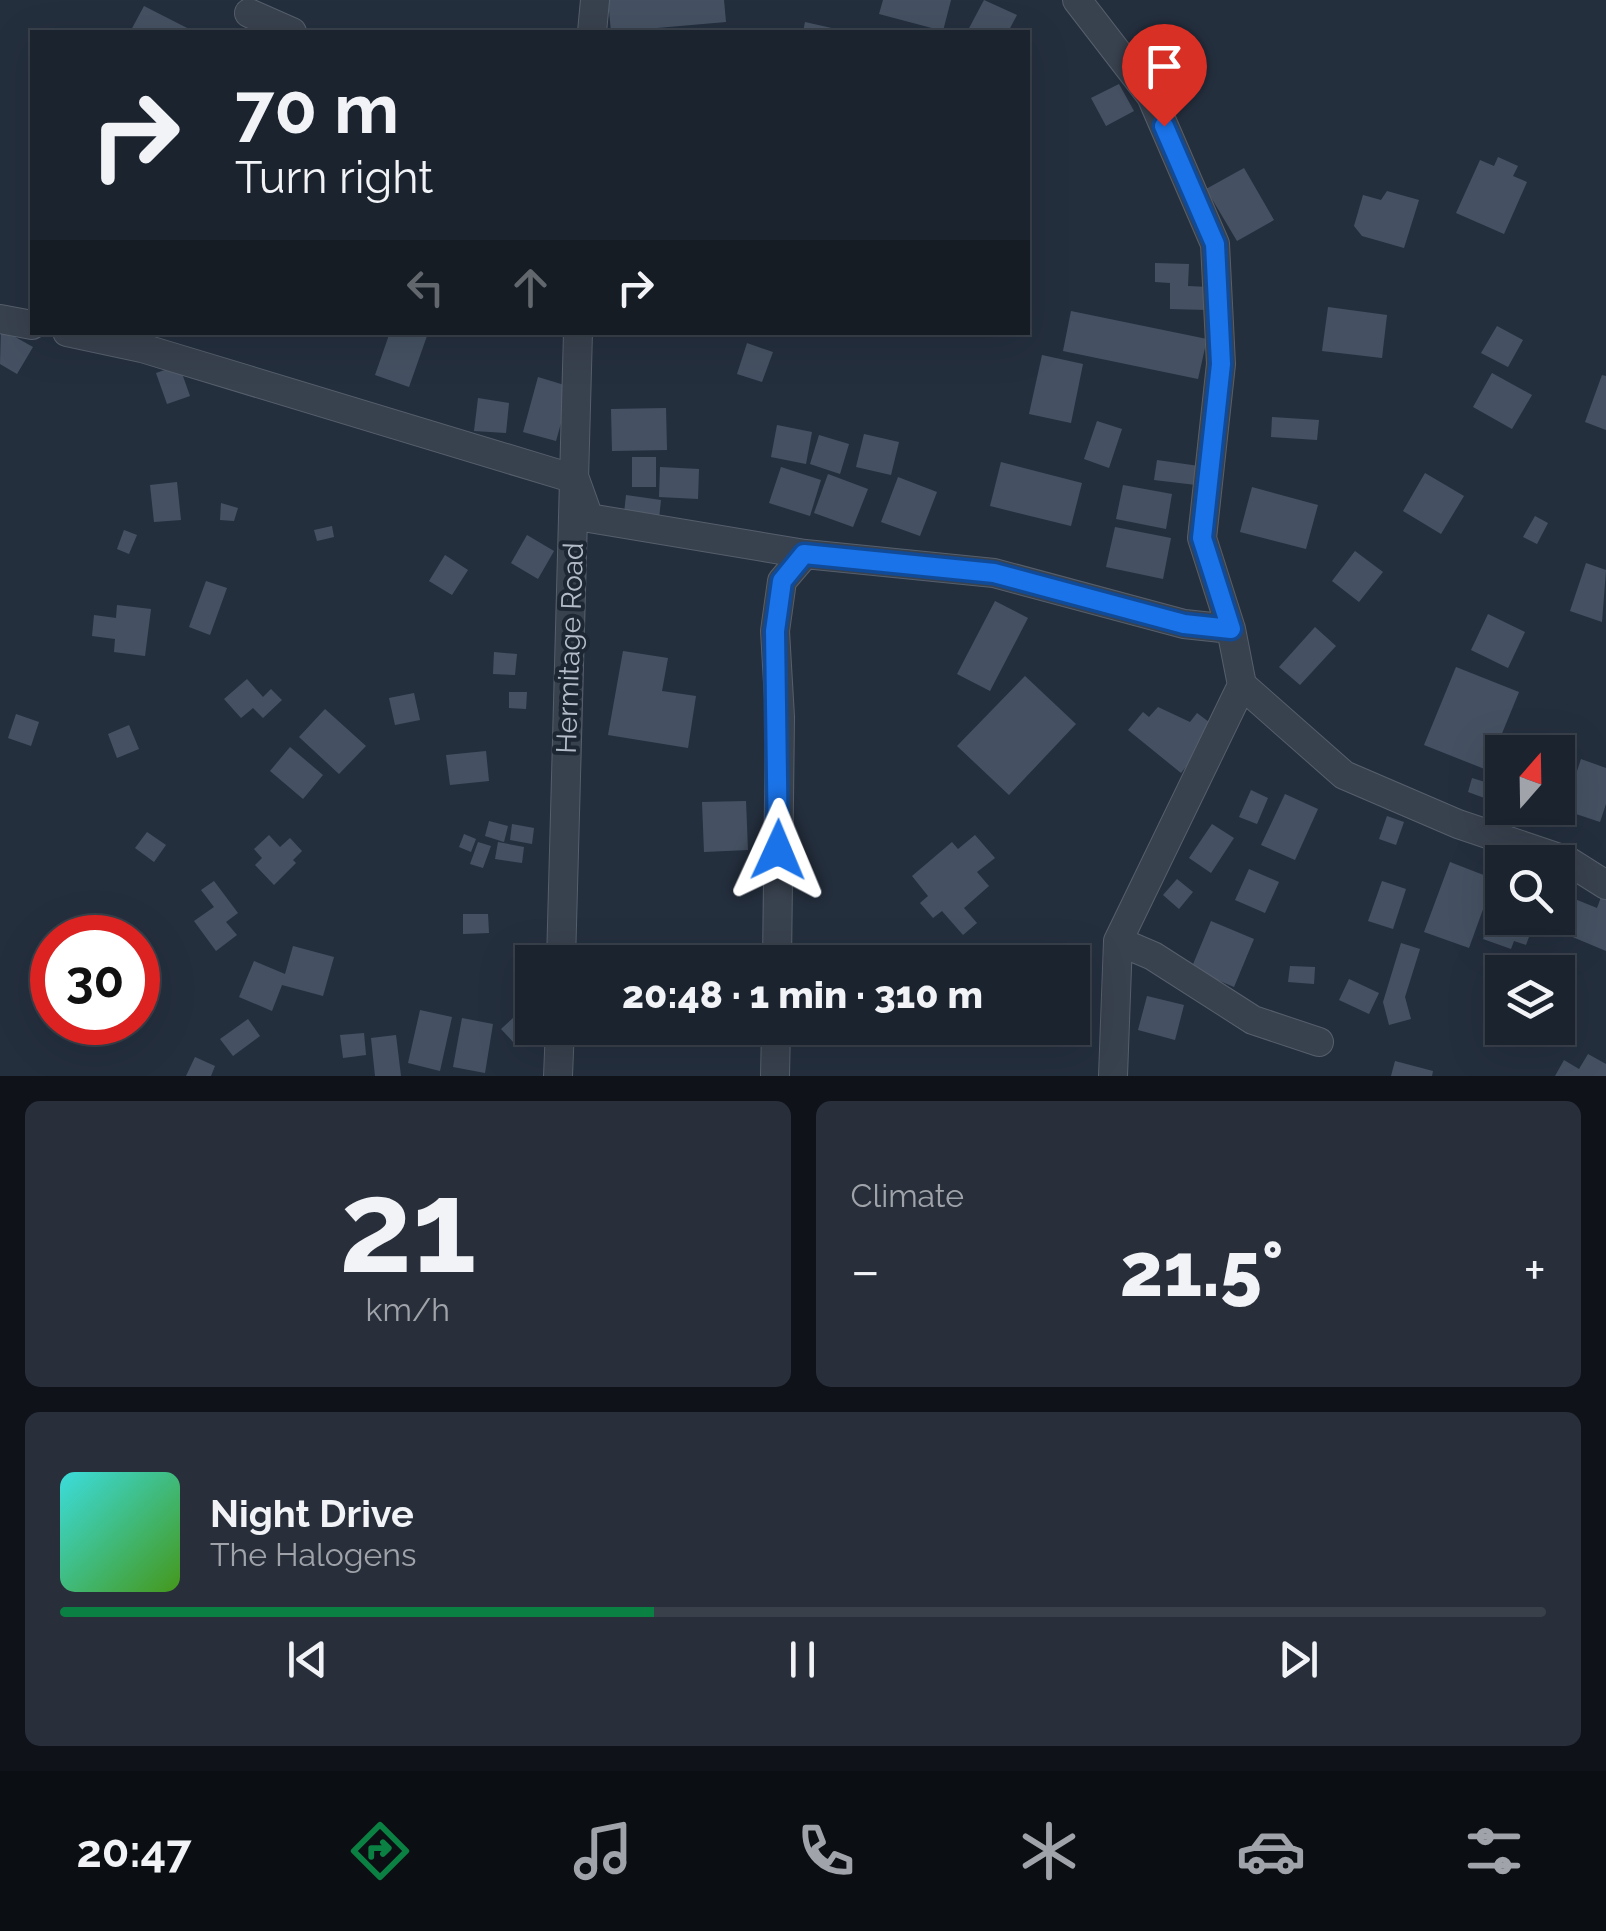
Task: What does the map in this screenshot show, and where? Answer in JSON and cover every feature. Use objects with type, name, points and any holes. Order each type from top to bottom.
[{"type":"street","points":[[592,30],[595,0]]},
{"type":"street","points":[[1078,0],[1151,96],[1215,244],[1221,364],[1202,538],[1231,629],[1242,685],[1118,941],[1112,1076]]},
{"type":"street","points":[[249,13],[287,30]]},
{"type":"street","points":[[0,319],[30,326]]},
{"type":"street","points":[[81,335],[142,348],[575,479],[589,518],[804,554],[994,573],[1184,624],[1231,629]]},
{"type":"street","name":"Hermitage Road","points":[[562,945],[578,335]]},
{"type":"street","points":[[777,945],[780,717],[775,631],[782,581],[804,554]]},
{"type":"street","points":[[1242,685],[1344,775],[1458,824],[1568,861],[1606,884]]},
{"type":"street","points":[[1118,941],[1153,956],[1253,1020],[1319,1042]]},
{"type":"street","points":[[558,1076],[559,1045]]},
{"type":"street","points":[[775,1076],[776,1045]]},
{"type":"building","points":[[608,0],[724,0],[726,22],[611,30]]},
{"type":"building","points":[[883,0],[951,0],[943,30],[879,14]]},
{"type":"building","points":[[984,0],[1017,15],[1009,30],[968,30]]},
{"type":"building","points":[[144,6],[191,30],[131,30]]},
{"type":"building","points":[[805,22],[841,30],[803,30]]},
{"type":"building","points":[[1119,84],[1134,111],[1106,126],[1091,98]]},
{"type":"building","points":[[1498,157],[1518,166],[1513,176],[1527,182],[1504,234],[1456,213],[1480,160],[1494,166]]},
{"type":"building","points":[[1244,168],[1274,220],[1237,241],[1206,189]]},
{"type":"building","points":[[1387,191],[1419,200],[1404,248],[1362,236],[1354,226],[1363,195],[1381,200]]},
{"type":"building","points":[[1155,263],[1189,264],[1188,286],[1208,287],[1208,310],[1170,309],[1170,283],[1155,282]]},
{"type":"building","points":[[1328,307],[1387,315],[1382,358],[1322,351]]},
{"type":"building","points":[[1071,311],[1207,339],[1198,379],[1063,351]]},
{"type":"building","points":[[1497,326],[1523,340],[1508,367],[1481,353]]},
{"type":"building","points":[[1,329],[33,347],[17,374],[0,364]]},
{"type":"building","points":[[389,335],[427,336],[409,387],[375,375]]},
{"type":"building","points":[[747,343],[773,352],[762,382],[737,374]]},
{"type":"building","points":[[1042,355],[1083,364],[1071,423],[1029,414]]},
{"type":"building","points":[[179,365],[190,396],[167,404],[156,373]]},
{"type":"building","points":[[1492,373],[1532,395],[1512,429],[1473,407]]},
{"type":"building","points":[[1602,375],[1606,376],[1606,430],[1585,422]]},
{"type":"building","points":[[538,377],[571,387],[556,441],[523,432]]},
{"type":"building","points":[[478,398],[509,403],[506,433],[474,431]]},
{"type":"building","points":[[666,408],[667,450],[612,451],[611,409]]},
{"type":"building","points":[[1272,417],[1319,420],[1317,440],[1271,437]]},
{"type":"building","points":[[1097,421],[1122,429],[1109,468],[1084,459]]},
{"type":"building","points":[[777,425],[812,432],[806,464],[771,457]]},
{"type":"building","points":[[864,434],[899,442],[891,475],[856,467]]},
{"type":"building","points":[[819,435],[849,444],[840,474],[810,464]]},
{"type":"building","points":[[632,457],[656,457],[656,487],[632,487]]},
{"type":"building","points":[[1157,460],[1199,466],[1196,485],[1154,480]]},
{"type":"building","points":[[1001,462],[1082,483],[1071,526],[990,506]]},
{"type":"building","points":[[660,467],[699,469],[698,499],[659,497]]},
{"type":"building","points":[[781,467],[821,480],[810,516],[769,503]]},
{"type":"building","points":[[1425,473],[1464,496],[1441,534],[1403,511]]},
{"type":"building","points":[[828,474],[868,489],[853,527],[814,513]]},
{"type":"building","points":[[898,477],[937,492],[920,536],[881,522]]},
{"type":"building","points":[[177,482],[181,520],[154,522],[150,485]]},
{"type":"building","points":[[1123,485],[1172,494],[1166,529],[1116,519]]},
{"type":"building","points":[[1252,487],[1318,505],[1306,549],[1240,532]]},
{"type":"building","points":[[626,495],[661,500],[659,519],[624,514]]},
{"type":"building","points":[[221,503],[238,508],[234,521],[220,520]]},
{"type":"building","points":[[1535,516],[1548,523],[1537,544],[1523,537]]},
{"type":"building","points":[[332,526],[334,537],[317,541],[314,530]]},
{"type":"building","points":[[1115,527],[1171,538],[1163,579],[1106,567]]},
{"type":"building","points":[[124,530],[137,535],[129,554],[117,549]]},
{"type":"building","points":[[527,535],[554,551],[538,579],[511,563]]},
{"type":"building","points":[[1355,551],[1383,572],[1359,602],[1332,581]]},
{"type":"building","points":[[445,555],[468,570],[452,595],[429,581]]},
{"type":"building","points":[[1586,563],[1606,570],[1602,622],[1570,611]]},
{"type":"building","points":[[206,581],[227,588],[210,635],[189,627]]},
{"type":"building","points":[[995,601],[1028,618],[990,691],[957,674]]},
{"type":"building","points":[[117,605],[151,609],[145,656],[114,652],[115,639],[92,636],[94,615],[116,618]]},
{"type":"building","points":[[1488,614],[1525,632],[1508,668],[1471,650]]},
{"type":"building","points":[[1315,627],[1336,646],[1300,685],[1279,667]]},
{"type":"building","points":[[623,651],[668,658],[662,691],[696,696],[688,748],[608,735]]},
{"type":"building","points":[[494,652],[517,654],[515,675],[493,674]]},
{"type":"building","points":[[1456,667],[1519,692],[1501,735],[1485,735],[1485,769],[1424,745]]},
{"type":"building","points":[[1025,676],[1076,724],[1009,795],[957,746]]},
{"type":"building","points":[[247,679],[263,697],[271,689],[282,700],[263,718],[253,708],[241,718],[224,699]]},
{"type":"building","points":[[509,692],[527,692],[526,709],[509,708]]},
{"type":"building","points":[[414,693],[420,720],[395,725],[389,698]]},
{"type":"building","points":[[1158,707],[1190,722],[1197,713],[1217,728],[1181,773],[1128,730],[1143,712],[1149,717]]},
{"type":"building","points":[[325,709],[366,746],[339,774],[299,737]]},
{"type":"building","points":[[16,714],[39,722],[31,746],[8,738]]},
{"type":"building","points":[[129,725],[139,749],[117,758],[108,734]]},
{"type":"building","points":[[290,747],[323,775],[303,799],[270,771]]},
{"type":"building","points":[[486,751],[489,781],[450,785],[446,755]]},
{"type":"building","points":[[1581,759],[1606,768],[1606,804],[1600,822],[1575,814],[1575,777]]},
{"type":"building","points":[[1472,778],[1485,782],[1485,798],[1468,792]]},
{"type":"building","points":[[1251,790],[1268,798],[1257,824],[1239,817]]},
{"type":"building","points":[[1285,794],[1318,809],[1295,860],[1261,845]]},
{"type":"building","points":[[746,801],[748,850],[704,852],[702,802]]},
{"type":"building","points":[[1387,816],[1404,822],[1396,845],[1379,839]]},
{"type":"building","points":[[489,821],[508,826],[504,842],[485,836]]},
{"type":"building","points":[[512,824],[534,828],[532,844],[510,840]]},
{"type":"building","points":[[1212,824],[1234,838],[1211,873],[1189,858]]},
{"type":"building","points":[[147,832],[166,845],[154,862],[135,848]]},
{"type":"building","points":[[464,834],[476,839],[471,852],[459,847]]},
{"type":"building","points":[[269,835],[280,847],[290,838],[302,851],[274,885],[255,865],[262,858],[254,849]]},
{"type":"building","points":[[975,835],[995,858],[977,872],[989,886],[964,908],[977,923],[963,935],[942,911],[933,918],[920,903],[928,896],[912,876],[952,842],[958,849]]},
{"type":"building","points":[[478,842],[491,846],[483,868],[470,864]]},
{"type":"building","points":[[498,842],[524,847],[522,863],[495,859]]},
{"type":"building","points":[[1450,862],[1485,876],[1485,904],[1469,948],[1424,932]]},
{"type":"building","points":[[1249,869],[1279,882],[1265,913],[1235,900]]},
{"type":"building","points":[[1177,879],[1193,892],[1179,909],[1163,895]]},
{"type":"building","points":[[214,881],[238,913],[226,922],[237,935],[216,951],[194,921],[214,907],[201,890]]},
{"type":"building","points":[[1382,881],[1406,889],[1393,929],[1368,921]]},
{"type":"building","points":[[1601,897],[1606,899],[1606,951],[1568,935],[1575,935],[1575,899],[1597,908]]},
{"type":"building","points":[[463,914],[488,914],[489,933],[463,934]]},
{"type":"building","points":[[1211,921],[1254,939],[1234,987],[1191,969]]},
{"type":"building","points":[[1485,934],[1530,935],[1526,945],[1514,941],[1511,949],[1483,939]]},
{"type":"building","points":[[1401,943],[1420,949],[1405,997],[1411,1019],[1389,1025],[1383,1002]]},
{"type":"building","points":[[293,946],[334,957],[323,996],[282,985],[272,1011],[239,997],[254,961],[285,974]]},
{"type":"building","points":[[1290,966],[1315,967],[1314,984],[1288,982]]},
{"type":"building","points":[[1349,979],[1379,993],[1369,1014],[1339,1000]]},
{"type":"building","points":[[1147,996],[1184,1005],[1175,1040],[1138,1030]]},
{"type":"building","points":[[420,1010],[452,1017],[440,1071],[408,1063]]},
{"type":"building","points":[[514,1017],[515,1040],[513,1042],[501,1029]]},
{"type":"building","points":[[462,1018],[493,1024],[485,1073],[453,1067]]},
{"type":"building","points":[[248,1019],[260,1036],[233,1056],[220,1039]]},
{"type":"building","points":[[364,1033],[366,1055],[343,1058],[340,1035]]},
{"type":"building","points":[[396,1035],[401,1076],[375,1076],[371,1038]]},
{"type":"building","points":[[1588,1054],[1606,1064],[1606,1076],[1555,1076],[1564,1060],[1579,1069]]},
{"type":"building","points":[[195,1057],[215,1066],[211,1076],[186,1076]]},
{"type":"building","points":[[1395,1061],[1433,1071],[1432,1076],[1391,1076]]},
{"type":"route","points":[[778,850],[780,717],[775,631],[782,581],[804,554],[994,573],[1184,624],[1231,629],[1202,538],[1221,364],[1215,244],[1164,126]]}]
